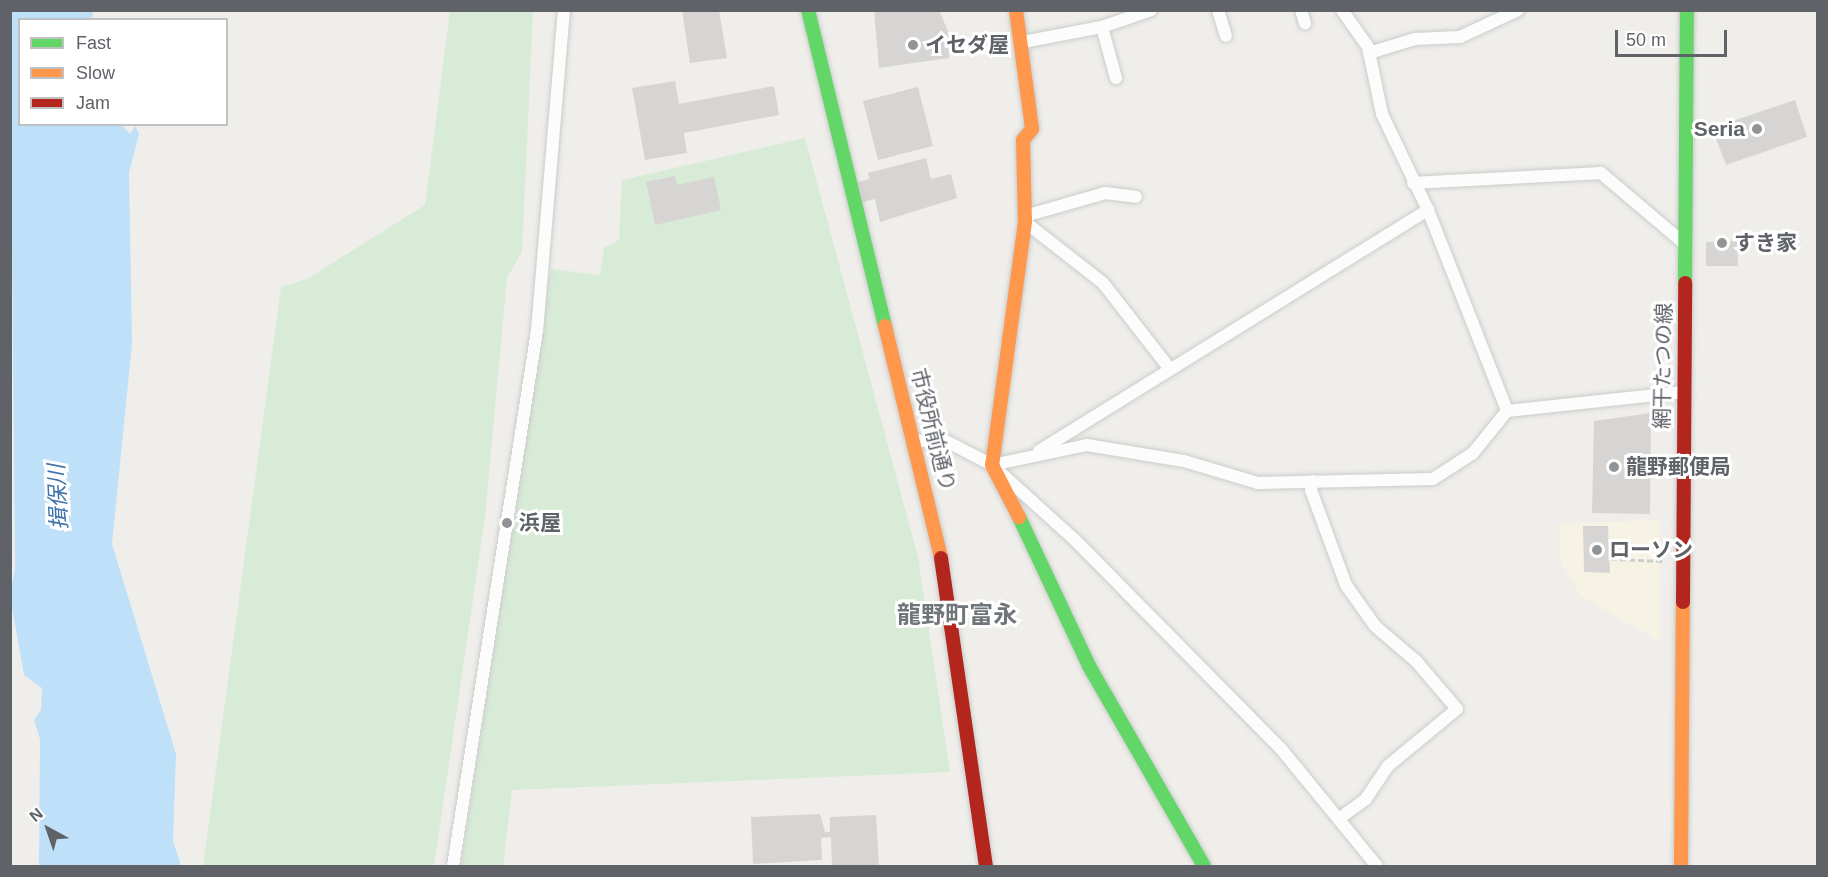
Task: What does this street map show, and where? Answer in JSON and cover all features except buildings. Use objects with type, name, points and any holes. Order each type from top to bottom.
[{"type":"street","points":[[453,867],[537,330],[564,10]]},
{"type":"street","name":"市役所前通り","points":[[808,10],[915,441],[957,645],[986,867]]},
{"type":"street","points":[[1016,10],[1023,42],[1032,129],[1023,140],[1025,219],[992,465],[1046,567],[1089,666],[1204,867]]},
{"type":"street","points":[[1023,42],[1102,27],[1152,10]]},
{"type":"street","points":[[1218,10],[1226,36]]},
{"type":"street","points":[[1342,10],[1369,52],[1382,114],[1413,183],[1428,210],[1507,411]]},
{"type":"street","points":[[1369,52],[1415,39],[1460,37],[1518,10]]},
{"type":"street","name":"網干たつの線","points":[[1681,867],[1687,10]]},
{"type":"street","points":[[1102,27],[1116,78]]},
{"type":"street","points":[[1413,183],[1601,173],[1686,245]]},
{"type":"street","points":[[1025,219],[1105,193],[1136,197]]},
{"type":"street","points":[[1033,455],[1428,210]]},
{"type":"street","points":[[1025,219],[1104,283],[1170,369]]},
{"type":"street","points":[[992,465],[1087,445],[1184,461],[1258,483],[1432,479],[1473,453],[1507,411],[1684,392]]},
{"type":"street","points":[[915,441],[944,440],[992,465],[1075,540],[1282,750],[1377,867]]},
{"type":"street","points":[[1313,481],[1311,490],[1347,585],[1374,626],[1416,661],[1457,709],[1388,766],[1366,799],[1338,819]]},
{"type":"path","points":[[1611,559],[1665,561]]},
{"type":"shaded area","points":[[1660,520],[1660,642],[1581,596],[1561,563],[1560,546],[1561,524]]},
{"type":"green space","points":[[450,11],[533,11],[522,252],[507,278],[485,517],[434,866],[203,866],[281,287],[307,279],[425,205]]},
{"type":"green space","points":[[805,138],[918,557],[950,772],[512,790],[503,866],[461,866],[551,269],[600,275],[604,248],[619,240],[622,180]]},
{"type":"water","name":"揖保川","points":[[10,11],[93,11],[92,18],[18,18],[18,126],[123,126],[130,134],[135,126],[139,134],[129,172],[132,343],[112,544],[176,754],[173,840],[181,866],[39,866],[40,739],[34,720],[41,710],[42,688],[24,675],[10,596],[15,569]]},
{"type":"traffic: fast","points":[[808,10],[885,326]]},
{"type":"traffic: fast","points":[[1685,283],[1687,10]]},
{"type":"traffic: fast","points":[[1019,517],[1089,666],[1204,866]]},
{"type":"traffic: slow","points":[[1016,10],[1032,129],[1023,140],[1025,222],[992,465],[1019,517]]},
{"type":"traffic: slow","points":[[885,326],[941,558]]},
{"type":"traffic: slow","points":[[1681,866],[1683,602]]},
{"type":"traffic: jam","points":[[1683,602],[1685,283]]},
{"type":"traffic: jam","points":[[941,558],[986,866]]},
{"type":"place","name":"イセダ屋","points":[[913,45]]},
{"type":"place","name":"Seria","points":[[1757,129]]},
{"type":"place","name":"すき家","points":[[1722,243]]},
{"type":"place","name":"龍野郵便局","points":[[1614,467]]},
{"type":"place","name":"浜屋","points":[[507,523]]},
{"type":"place","name":"ローソン","points":[[1597,550]]},
{"type":"district","name":"龍野町富永","points":[[957,615]]}]
